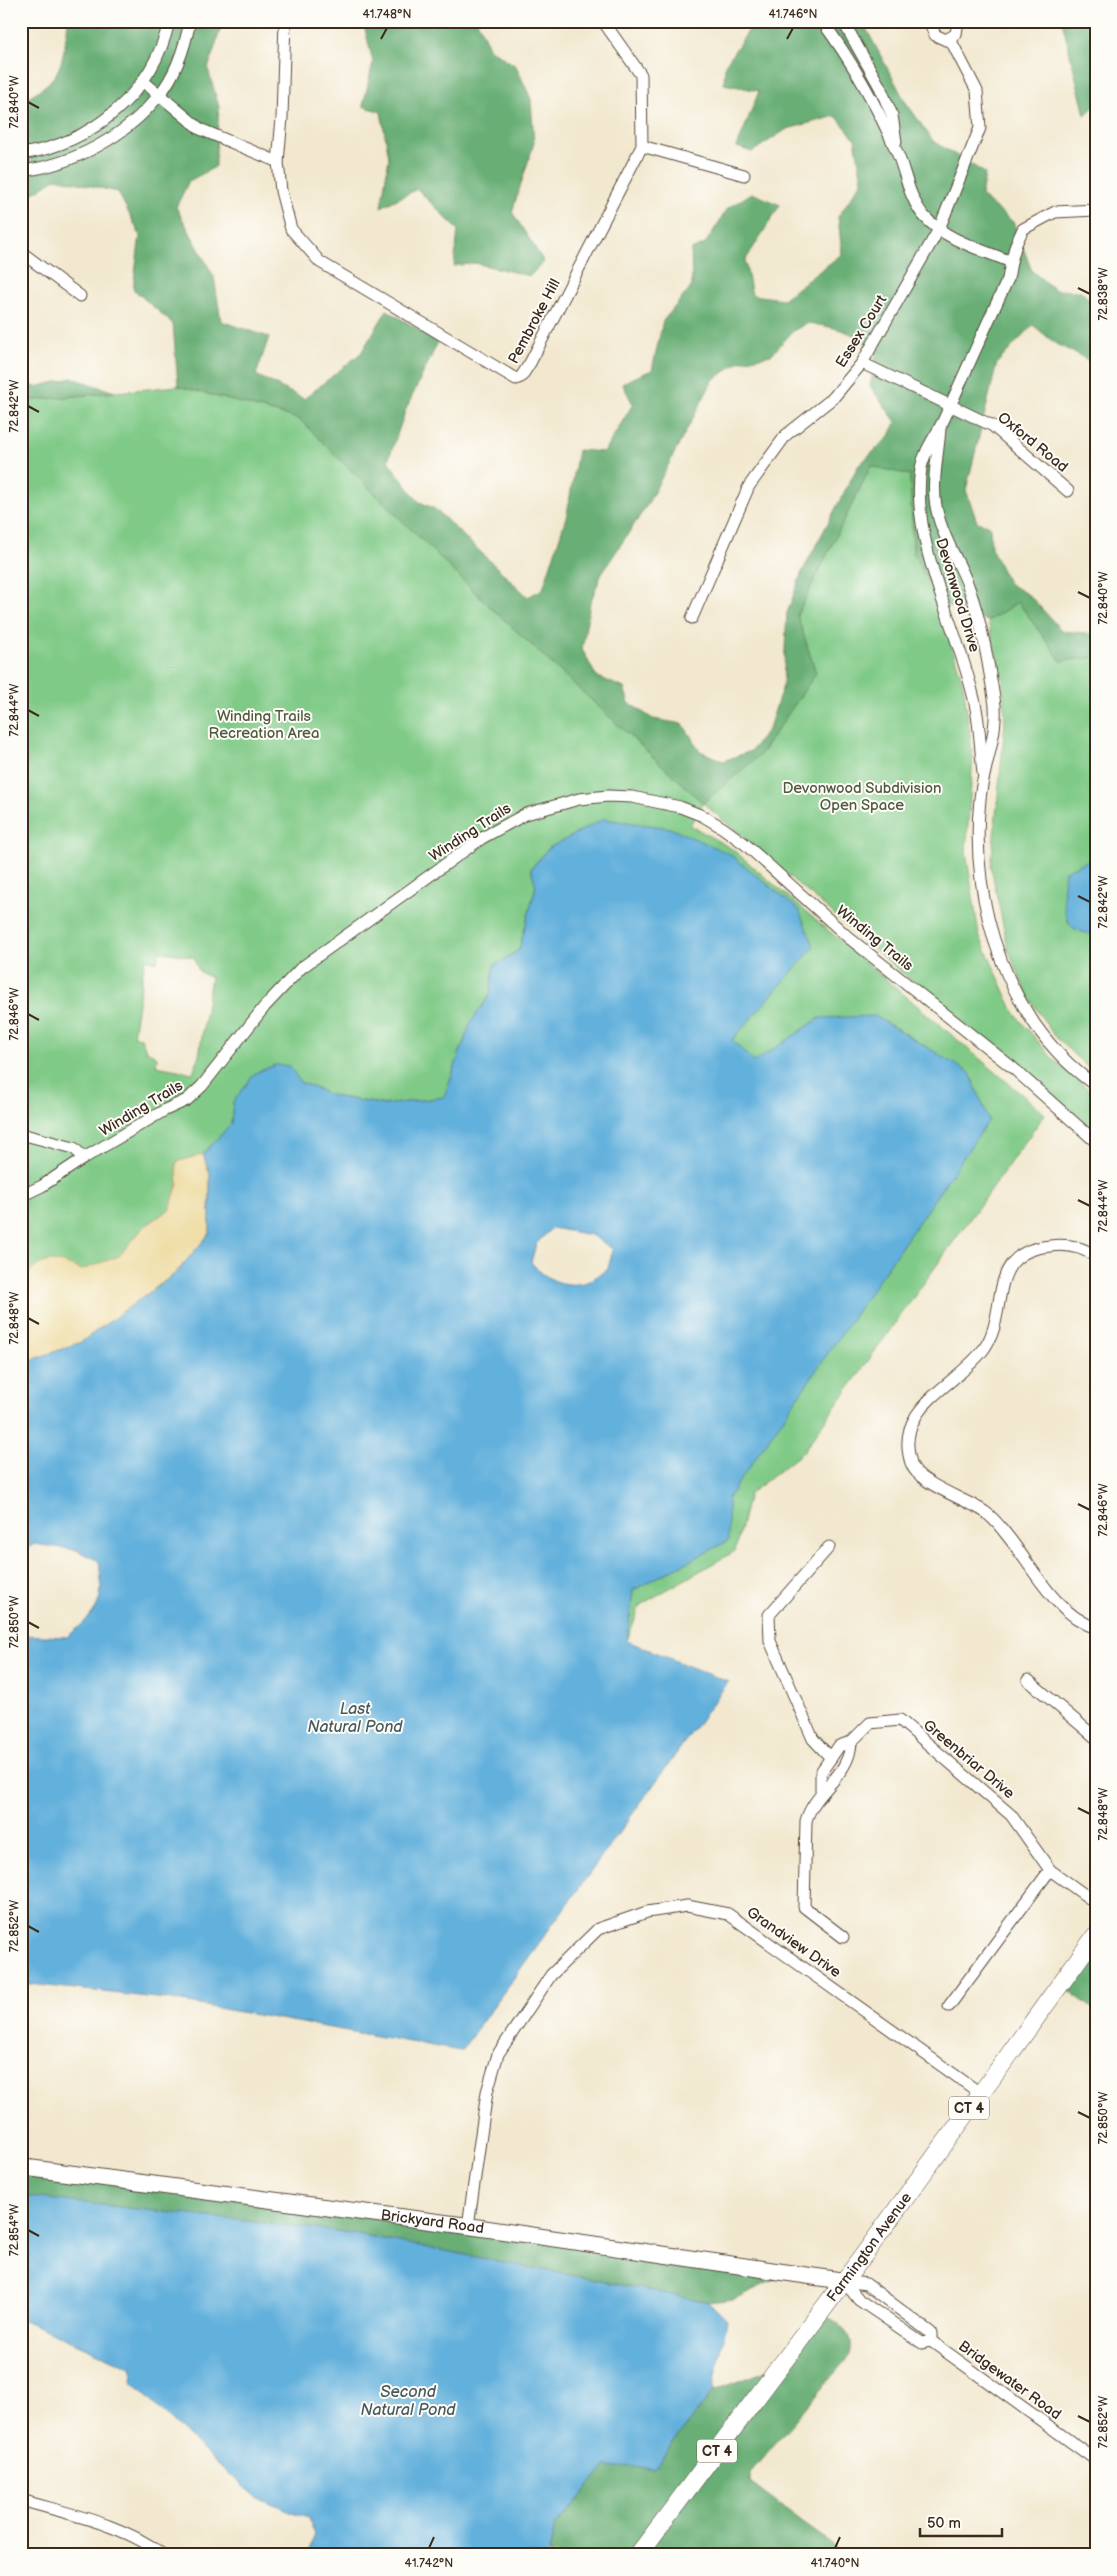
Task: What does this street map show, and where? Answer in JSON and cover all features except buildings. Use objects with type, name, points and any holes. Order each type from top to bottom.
[{"type":"main road","name":"Farmington Avenue","points":[[638,2555],[844,2281],[1096,1935]]},
{"type":"street","points":[[21,154],[45,150],[75,138],[116,112],[144,82],[158,57],[169,21]]},
{"type":"street","points":[[21,171],[76,157],[102,143],[138,116],[160,95],[175,68],[187,39],[190,21]]},
{"type":"street","name":"Pembroke Hill","points":[[285,21],[282,118],[278,162],[281,192],[291,229],[320,262],[516,379],[521,377],[530,363],[642,146],[641,75],[603,21]]},
{"type":"street","points":[[822,21],[872,102],[897,151],[911,195],[924,216],[939,229],[1011,262]]},
{"type":"street","points":[[843,21],[880,87],[892,115],[897,151]]},
{"type":"street","points":[[932,21],[935,36],[942,40],[950,39],[958,30],[958,21]]},
{"type":"street","name":"Essex Court","points":[[692,618],[749,486],[786,435],[833,398],[862,363],[939,229],[980,128],[977,91],[950,39]]},
{"type":"street","points":[[144,82],[200,129],[278,162]]},
{"type":"street","points":[[642,146],[744,175]]},
{"type":"street","name":"Devonwood Drive","points":[[983,773],[974,696],[920,520],[919,491],[922,466],[928,444],[940,428],[1008,279],[1016,244],[1023,229],[1055,212],[1096,210]]},
{"type":"street","points":[[21,252],[80,296]]},
{"type":"street","name":"Oxford Road","points":[[862,363],[950,407],[993,426],[1068,491]]},
{"type":"street","name":"Devonwood Drive","points":[[940,428],[934,476],[938,515],[969,588],[986,647],[996,705],[993,733],[983,773],[977,835],[979,869],[1000,960],[1024,1008],[1042,1034],[1060,1056],[1096,1086]]},
{"type":"street","name":"Winding Trails","points":[[21,1196],[42,1186],[84,1158],[187,1100],[202,1086],[278,990],[301,968],[482,838],[526,814],[579,799],[608,796],[632,797],[680,807],[703,816],[723,828],[744,844],[850,938],[1013,1068],[1096,1142]]},
{"type":"street","points":[[21,1134],[74,1148],[84,1158]]},
{"type":"street","points":[[1096,1258],[1088,1251],[1061,1245],[1034,1247],[1014,1260],[1002,1279],[994,1328],[985,1349],[966,1370],[920,1408],[910,1425],[909,1447],[911,1464],[928,1482],[986,1512],[1006,1533],[1047,1592],[1070,1612],[1096,1628]]},
{"type":"street","points":[[829,1547],[769,1615],[770,1641],[813,1739],[831,1758]]},
{"type":"street","points":[[1028,1680],[1096,1738]]},
{"type":"street","name":"Greenbriar Drive","points":[[821,1791],[821,1772],[839,1746],[851,1742],[870,1723],[900,1720],[1011,1815],[1050,1870],[1096,1903]]},
{"type":"street","name":"Greenbriar Drive","points":[[843,1937],[804,1907],[806,1822],[808,1811],[821,1791],[834,1780],[842,1769],[851,1750],[851,1742]]},
{"type":"street","points":[[949,2006],[1050,1870]]},
{"type":"street","name":"Grandview Drive","points":[[468,2226],[487,2092],[498,2054],[531,2002],[562,1963],[598,1929],[647,1912],[687,1906],[728,1914],[980,2093]]},
{"type":"street","name":"Brickyard Road","points":[[21,2167],[468,2226],[844,2281]]},
{"type":"street","name":"Bridgewater Road","points":[[844,2281],[859,2300],[922,2343],[931,2341],[1096,2460]]},
{"type":"street","name":"Bridgewater Road","points":[[844,2281],[866,2284],[931,2333],[931,2341]]},
{"type":"street","points":[[21,2500],[104,2525],[134,2538],[163,2555]]},
{"type":"green space","points":[[68,21],[223,21],[208,69],[219,107],[215,167],[189,181],[176,207],[214,277],[221,321],[269,337],[256,375],[304,399],[361,353],[387,310],[438,342],[406,409],[388,461],[418,501],[435,509],[528,597],[543,589],[567,514],[578,450],[604,452],[633,404],[622,383],[652,370],[663,321],[692,286],[691,250],[705,244],[728,208],[752,193],[780,205],[745,261],[752,295],[783,299],[842,254],[838,217],[862,181],[855,139],[836,116],[787,129],[752,152],[737,147],[759,91],[724,84],[725,65],[755,21],[862,21],[905,101],[933,141],[985,173],[981,196],[1013,222],[1032,271],[1055,290],[1081,291],[1096,307],[1096,368],[1081,356],[1056,344],[1033,325],[997,363],[966,490],[977,522],[990,526],[991,548],[1008,583],[1030,596],[1062,631],[1096,634],[1096,657],[1061,661],[1018,602],[988,621],[939,603],[913,553],[910,475],[871,466],[797,615],[816,673],[761,754],[703,803],[488,605],[299,419],[178,386],[173,324],[133,289],[140,235],[118,192],[56,178],[21,202],[21,101],[46,85],[58,69],[62,60]],"holes":[[[807,323],[837,329],[854,335],[869,347],[876,356],[870,386],[896,422],[890,436],[858,466],[802,572],[787,613],[783,686],[769,728],[751,751],[723,761],[700,751],[683,724],[653,719],[629,703],[624,688],[596,676],[582,649],[590,603],[602,573],[647,505],[713,380],[740,361],[771,355],[793,331]]]},
{"type":"green space","points":[[363,21],[477,21],[490,49],[516,66],[531,99],[534,143],[512,212],[544,262],[530,276],[475,263],[454,266],[458,230],[417,189],[381,207],[389,158],[381,112],[363,106],[373,62]]},
{"type":"green space","points":[[1062,21],[1096,21],[1096,105],[1085,115]]},
{"type":"green space","points":[[72,378],[115,392],[26,401],[21,399],[21,381],[36,387]]},
{"type":"green space","name":"Winding Trails Recreation Area","points":[[178,386],[299,419],[488,605],[703,802],[761,754],[816,673],[797,615],[871,466],[910,475],[913,553],[939,603],[963,684],[973,757],[966,851],[979,935],[1015,1014],[1052,1058],[1096,1096],[1096,1138],[703,803],[690,825],[732,849],[1045,1114],[802,1453],[749,1494],[735,1551],[640,1605],[627,1641],[633,1590],[727,1541],[728,1498],[820,1018],[754,1063],[549,848],[531,868],[536,886],[519,950],[494,966],[490,996],[471,1022],[444,1097],[385,1105],[332,1096],[300,1082],[233,1102],[231,1124],[203,1154],[210,1174],[21,1364],[21,399],[26,401]],"holes":[[[159,951],[194,957],[199,970],[211,977],[199,1056],[193,1073],[156,1066],[157,1057],[146,1050],[141,1038],[133,1036],[145,959],[157,962]]]},
{"type":"green space","points":[[1018,602],[1061,661],[1096,657],[1096,1075],[1054,1036],[1027,994],[1008,949],[991,867],[1005,723],[1003,682],[988,621]]},
{"type":"green space","points":[[1096,1935],[1096,2011],[1060,1984]]},
{"type":"green space","points":[[21,2167],[788,2273],[734,2299],[709,2302],[352,2233],[21,2196]]},
{"type":"green space","points":[[821,2311],[840,2325],[848,2334],[851,2340],[850,2355],[750,2473],[750,2483],[846,2555],[655,2555],[645,2546],[638,2555],[548,2555],[555,2526],[606,2467],[654,2468],[713,2391],[782,2365]]},
{"type":"sand","points":[[203,1154],[210,1174],[210,1233],[176,1273],[81,1342],[21,1364],[21,1302],[26,1296],[24,1279],[37,1266],[50,1261],[82,1270],[119,1256],[144,1227],[170,1209],[178,1183],[176,1162]]},
{"type":"water","name":"Last Natural Pond","points":[[603,819],[670,828],[730,854],[799,910],[814,947],[732,1040],[754,1062],[820,1018],[875,1016],[970,1073],[989,1120],[728,1498],[728,1541],[633,1590],[627,1641],[728,1682],[461,2051],[166,1999],[21,1983],[21,1635],[67,1637],[93,1613],[100,1597],[101,1575],[99,1561],[77,1550],[34,1544],[21,1554],[21,1364],[81,1342],[176,1273],[210,1233],[210,1174],[203,1154],[231,1124],[233,1102],[255,1073],[275,1065],[290,1066],[300,1082],[333,1096],[385,1105],[444,1097],[471,1022],[490,995],[494,966],[519,950],[536,886],[531,869],[549,848]],"holes":[[[552,1228],[591,1235],[613,1249],[608,1269],[587,1282],[571,1284],[556,1281],[542,1273],[531,1262],[536,1244]]]},
{"type":"water","points":[[1096,857],[1096,936],[1079,931],[1072,926],[1065,912],[1063,894],[1065,871]]},
{"type":"water","name":"Second Natural Pond","points":[[21,2196],[352,2233],[709,2302],[727,2320],[713,2391],[654,2468],[606,2467],[555,2526],[548,2555],[307,2555],[315,2533],[307,2518],[257,2497],[222,2468],[131,2382],[132,2368],[21,2319]]},
{"type":"park label","name":"Devonwood Subdivision Open Space","points":[[862,796]]}]
